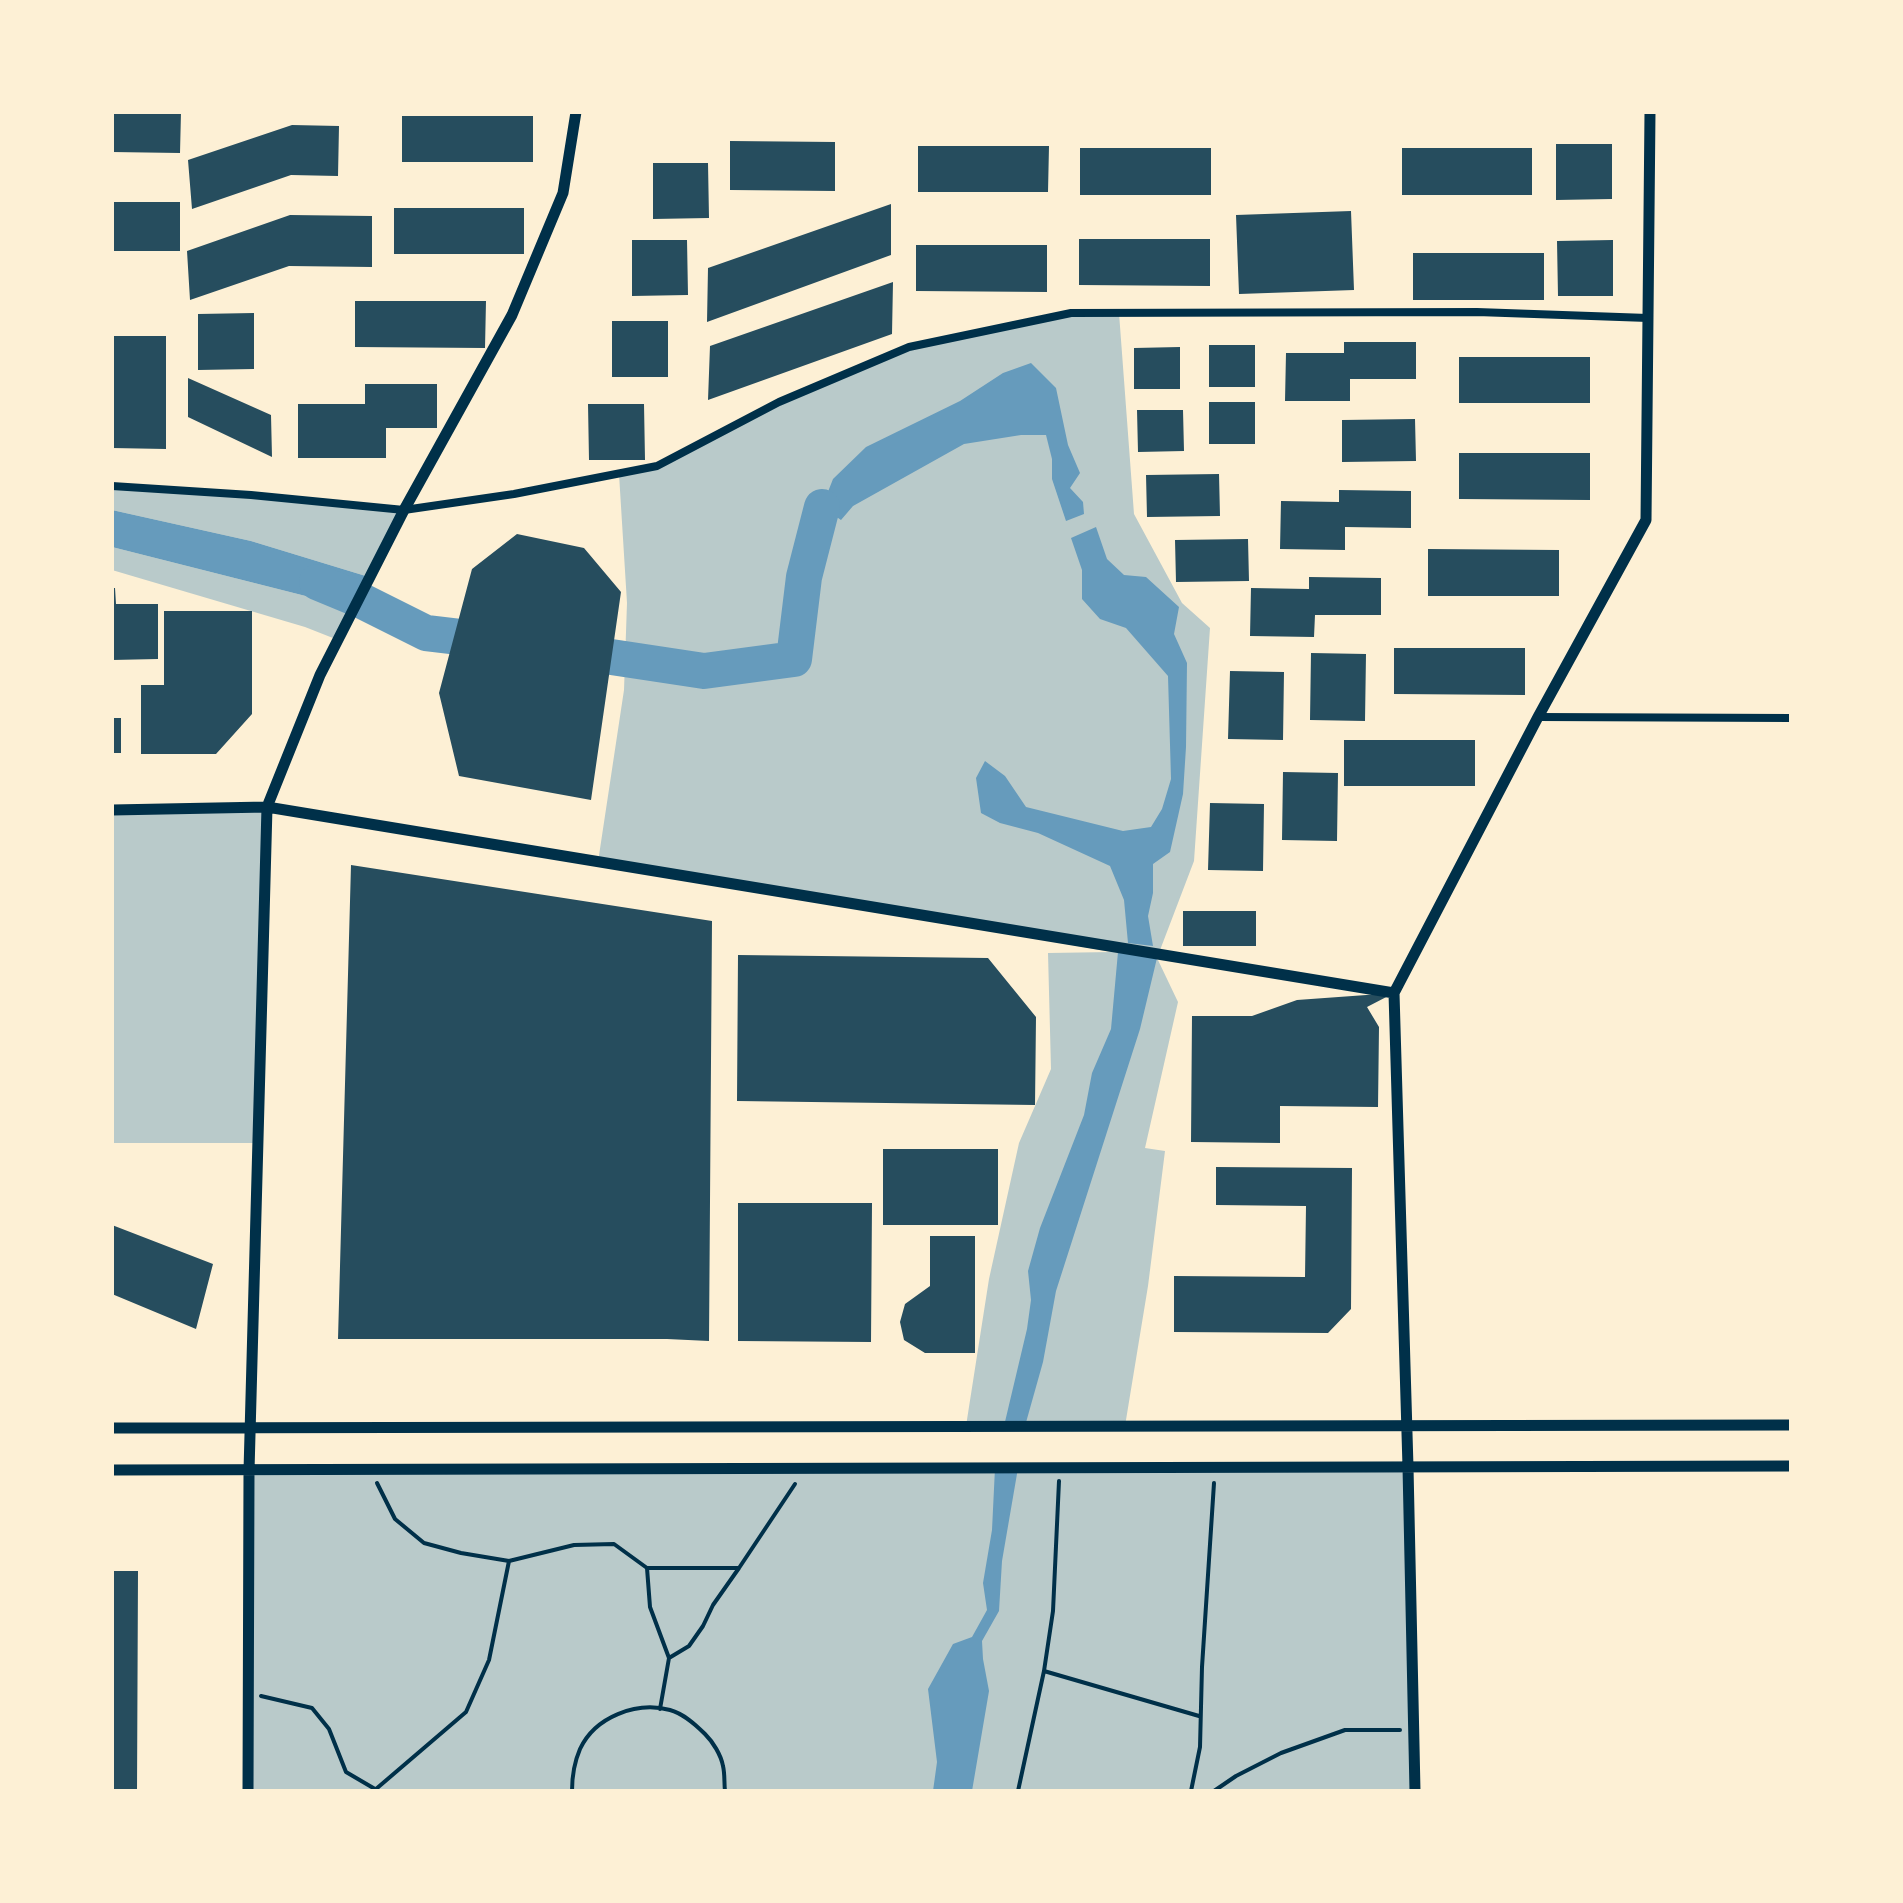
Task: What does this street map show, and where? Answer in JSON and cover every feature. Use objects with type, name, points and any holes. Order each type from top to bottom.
[{"type":"street","points":[[248,1791],[249,1471],[267,807],[320,675],[404,510],[512,315],[563,193],[576,112]]},
{"type":"street","points":[[1415,1791],[1394,993],[1538,717],[1646,520],[1650,112]]},
{"type":"street","points":[[112,486],[251,495],[404,510],[514,494],[657,466],[779,402],[909,347],[1071,313],[1477,312],[1648,318]]},
{"type":"street","points":[[1538,717],[1791,718]]},
{"type":"street","points":[[112,810],[267,807],[1394,993]]},
{"type":"street","points":[[112,1428],[1791,1425]]},
{"type":"street","points":[[112,1470],[1791,1466]]},
{"type":"path","points":[[1191,1791],[1200,1747],[1215,1467]]},
{"type":"path","points":[[1018,1791],[1044,1671],[1053,1611],[1059,1468]]},
{"type":"path","points":[[669,1658],[689,1646],[713,1605],[806,1469]]},
{"type":"path","points":[[372,1470],[395,1519],[424,1543],[461,1553],[509,1561],[574,1545],[614,1544],[647,1568],[739,1568]]},
{"type":"path","points":[[250,1693],[312,1708],[329,1729],[346,1772],[375,1790],[466,1712],[489,1660],[509,1561]]},
{"type":"path","points":[[647,1568],[650,1607],[669,1658],[660,1709]]},
{"type":"path","points":[[1044,1671],[1200,1716]]},
{"type":"path","points":[[572,1791],[573,1769],[581,1746],[597,1727],[619,1713],[645,1707],[671,1711],[694,1722],[712,1741],[723,1765],[725,1791]]},
{"type":"path","points":[[1214,1791],[1281,1753],[1345,1730],[1414,1730]]},
{"type":"shaded area","points":[[1071,313],[1119,313],[1134,514],[1182,603],[1210,628],[1194,861],[1157,958],[1178,1002],[1145,1148],[1165,1151],[1148,1286],[1125,1426],[966,1426],[989,1279],[1019,1143],[1051,1069],[1048,953],[1112,952],[598,862],[624,690],[627,603],[619,474],[667,461],[808,390],[909,347]]},
{"type":"shaded area","points":[[112,486],[404,510],[369,577],[251,541],[112,510]]},
{"type":"shaded area","points":[[112,547],[353,608],[338,640],[305,627],[112,570]]},
{"type":"shaded area","points":[[267,807],[257,1143],[112,1143],[112,810]]},
{"type":"shaded area","points":[[1408,1467],[1415,1791],[248,1791],[249,1471]]},
{"type":"water","points":[[1031,363],[1056,388],[1068,445],[1080,473],[1070,488],[1083,502],[1084,514],[1066,521],[1052,479],[1052,459],[1046,435],[1021,435],[964,444],[853,506],[841,520],[822,507],[833,479],[866,447],[960,401],[1003,373]]},
{"type":"water","points":[[112,510],[251,541],[369,577],[353,608],[112,547]]},
{"type":"water","points":[[1096,527],[1107,559],[1124,575],[1146,577],[1179,607],[1174,634],[1187,663],[1183,794],[1170,852],[1153,864],[1153,893],[1148,916],[1153,946],[1128,943],[1124,900],[1110,866],[1038,833],[1000,823],[981,813],[976,778],[985,761],[1005,776],[1026,807],[1123,831],[1151,827],[1162,809],[1171,779],[1168,676],[1126,628],[1100,619],[1082,599],[1082,570],[1071,538]]},
{"type":"water","points":[[1118,952],[1157,958],[1140,1029],[1056,1291],[1043,1362],[1025,1426],[1004,1426],[1027,1329],[1031,1300],[1028,1271],[1040,1228],[1084,1115],[1092,1073],[1111,1029]]},
{"type":"water","points":[[995,1468],[1018,1468],[1002,1561],[999,1611],[982,1641],[989,1691],[972,1791],[933,1791],[937,1762],[928,1689],[953,1644],[972,1637],[987,1610],[983,1583],[992,1530]]},
{"type":"building","points":[[112,112],[181,112],[180,153],[112,152]]},
{"type":"building","points":[[402,116],[533,116],[533,162],[402,162]]},
{"type":"building","points":[[292,125],[339,126],[338,176],[291,175],[192,209],[188,160]]},
{"type":"building","points":[[730,141],[835,142],[835,191],[730,190]]},
{"type":"building","points":[[1556,144],[1612,144],[1612,199],[1556,200]]},
{"type":"building","points":[[918,146],[1049,146],[1048,192],[918,192]]},
{"type":"building","points":[[1080,148],[1211,148],[1211,195],[1080,195]]},
{"type":"building","points":[[1402,148],[1532,148],[1532,195],[1402,195]]},
{"type":"building","points":[[653,163],[708,163],[709,218],[653,219]]},
{"type":"building","points":[[112,202],[180,202],[180,251],[112,251]]},
{"type":"building","points":[[891,204],[891,255],[707,322],[708,268]]},
{"type":"building","points":[[394,208],[524,208],[524,254],[394,254]]},
{"type":"building","points":[[1351,211],[1354,290],[1239,294],[1236,215]]},
{"type":"building","points":[[290,215],[372,216],[372,267],[289,266],[190,300],[187,251]]},
{"type":"building","points":[[1079,239],[1210,239],[1210,286],[1079,285]]},
{"type":"building","points":[[632,240],[687,240],[688,295],[632,296]]},
{"type":"building","points":[[1613,240],[1613,296],[1558,296],[1557,241]]},
{"type":"building","points":[[916,245],[1047,245],[1047,292],[916,291]]},
{"type":"building","points":[[1413,253],[1544,253],[1544,300],[1413,300]]},
{"type":"building","points":[[893,282],[892,334],[708,400],[710,346]]},
{"type":"building","points":[[355,301],[486,301],[485,348],[355,347]]},
{"type":"building","points":[[254,313],[254,369],[198,370],[198,314]]},
{"type":"building","points":[[612,321],[668,321],[668,377],[612,377]]},
{"type":"building","points":[[112,336],[166,336],[166,449],[112,448]]},
{"type":"building","points":[[1344,342],[1416,342],[1416,379],[1350,379],[1350,401],[1285,401],[1286,353],[1344,353]]},
{"type":"building","points":[[1209,345],[1255,345],[1255,387],[1209,387]]},
{"type":"building","points":[[1180,347],[1180,389],[1134,389],[1134,348]]},
{"type":"building","points":[[1459,357],[1590,357],[1590,403],[1459,403]]},
{"type":"building","points":[[188,378],[271,415],[272,457],[188,417]]},
{"type":"building","points":[[365,384],[437,384],[437,428],[386,428],[386,458],[298,458],[298,404],[365,404]]},
{"type":"building","points":[[1209,402],[1255,402],[1255,444],[1209,444]]},
{"type":"building","points":[[588,404],[644,404],[645,460],[589,460]]},
{"type":"building","points":[[1137,410],[1183,410],[1184,451],[1138,452]]},
{"type":"building","points":[[1415,419],[1416,461],[1342,462],[1342,420]]},
{"type":"building","points":[[1459,453],[1590,453],[1590,500],[1459,499]]},
{"type":"building","points":[[1219,474],[1220,516],[1147,517],[1146,475]]},
{"type":"building","points":[[1339,490],[1411,491],[1411,528],[1345,527],[1345,550],[1280,549],[1281,501],[1339,502]]},
{"type":"building","points":[[517,534],[584,548],[621,592],[591,800],[459,776],[439,693],[472,569]]},
{"type":"building","points":[[1248,539],[1249,581],[1176,582],[1175,540]]},
{"type":"building","points":[[1428,549],[1559,550],[1559,596],[1428,596]]},
{"type":"building","points":[[1309,577],[1381,578],[1381,615],[1315,615],[1314,637],[1250,636],[1251,588],[1309,589]]},
{"type":"building","points":[[112,588],[115,588],[116,604],[158,604],[158,659],[112,660]]},
{"type":"building","points":[[164,611],[252,611],[252,714],[216,754],[141,754],[141,685],[164,685]]},
{"type":"building","points":[[1394,648],[1525,648],[1525,695],[1394,694]]},
{"type":"building","points":[[1311,653],[1366,654],[1365,721],[1310,720]]},
{"type":"building","points":[[1230,671],[1284,672],[1283,740],[1228,739]]},
{"type":"building","points":[[112,718],[121,718],[121,753],[112,753]]},
{"type":"building","points":[[1344,740],[1475,740],[1475,786],[1344,786]]},
{"type":"building","points":[[1283,772],[1338,773],[1337,841],[1282,840]]},
{"type":"building","points":[[1210,803],[1264,804],[1263,871],[1208,870]]},
{"type":"building","points":[[351,865],[712,921],[709,1341],[338,1339]]},
{"type":"building","points":[[1183,911],[1256,911],[1256,946],[1183,946]]},
{"type":"building","points":[[738,955],[988,958],[1036,1017],[1035,1105],[737,1101]]},
{"type":"building","points":[[1394,993],[1367,1007],[1379,1027],[1378,1107],[1280,1106],[1280,1143],[1191,1142],[1192,1016],[1252,1016],[1297,1000]]},
{"type":"building","points":[[883,1149],[998,1149],[998,1225],[883,1225]]},
{"type":"building","points":[[1216,1167],[1352,1168],[1351,1309],[1328,1333],[1174,1332],[1174,1276],[1305,1277],[1306,1206],[1216,1205]]},
{"type":"building","points":[[738,1203],[872,1203],[871,1342],[738,1341]]},
{"type":"building","points":[[112,1225],[213,1264],[196,1329],[112,1294]]},
{"type":"building","points":[[930,1236],[975,1236],[975,1353],[925,1353],[904,1340],[900,1322],[905,1304],[930,1286]]},
{"type":"building","points":[[112,1571],[138,1571],[137,1791],[112,1791]]},
{"type":"waterway","points":[[565,650],[704,671],[794,659],[804,577],[822,507]]},
{"type":"waterway","points":[[317,582],[426,633],[502,642]]}]
